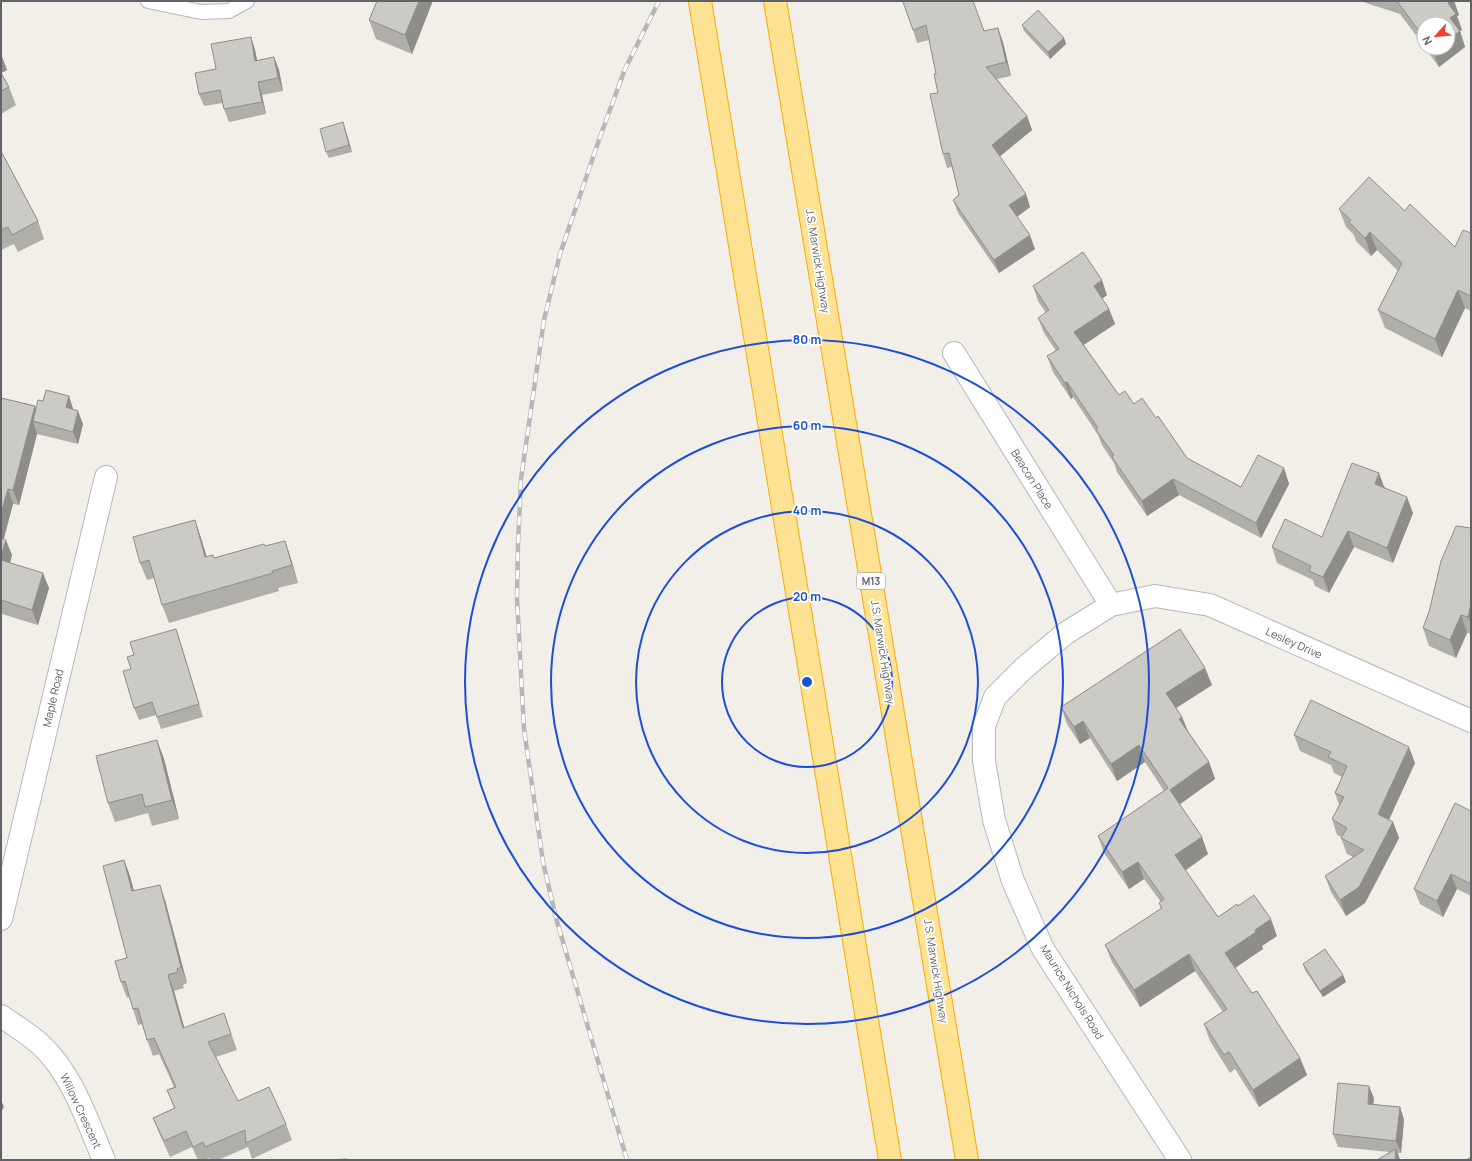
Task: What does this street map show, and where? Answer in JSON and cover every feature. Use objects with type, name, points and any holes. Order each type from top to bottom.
[{"type":"highway","name":"J.S. Marwick Highway","points":[[775,1],[967,1160]]},
{"type":"highway","points":[[701,6],[890,1160]]},
{"type":"street","name":"Beacon Place","points":[[954,353],[1111,605]]},
{"type":"street","name":"Maple Road","points":[[1,919],[106,477]]},
{"type":"street","name":"Lesley Drive","points":[[1111,605],[1155,596],[1210,605],[1471,721]]},
{"type":"street","name":"Maurice Nichols Road","points":[[1111,605],[1066,633],[1024,668],[995,697],[984,726],[984,761],[994,820],[1013,881],[1043,949],[1180,1160]]},
{"type":"street","name":"Willow Crescent","points":[[1,1016],[41,1044],[58,1064],[76,1096],[104,1160]]},
{"type":"lane","points":[[148,1],[201,12],[229,11],[247,1]]},
{"type":"building","points":[[377,1],[419,1],[405,35],[369,20]]},
{"type":"building","points":[[973,1],[984,31],[998,28],[1006,62],[986,67],[1027,116],[992,145],[1026,194],[1009,205],[1030,235],[994,260],[953,200],[959,195],[949,153],[943,154],[930,94],[938,93],[934,74],[936,74],[926,25],[913,30],[903,2]]},
{"type":"building","points":[[1397,1],[1450,1],[1448,3],[1456,14],[1453,16],[1416,16],[1416,27]]},
{"type":"building","points":[[1038,10],[1064,38],[1048,52],[1022,25]]},
{"type":"building","points":[[1456,26],[1460,31],[1456,34]]},
{"type":"building","points":[[251,37],[255,61],[274,57],[278,78],[258,82],[262,102],[224,109],[220,90],[199,94],[195,73],[216,69],[211,44]]},
{"type":"building","points":[[1,73],[9,87],[1,91]]},
{"type":"building","points":[[343,122],[349,145],[326,152],[320,129]]},
{"type":"building","points":[[1,151],[38,221],[12,235],[8,227],[1,230]]},
{"type":"building","points":[[1369,177],[1405,211],[1410,204],[1455,247],[1463,230],[1471,233],[1471,296],[1458,290],[1435,339],[1378,310],[1402,263],[1370,232],[1365,238],[1349,222],[1351,220],[1339,209]]},
{"type":"building","points":[[1083,252],[1102,280],[1094,286],[1109,309],[1074,332],[1119,395],[1125,391],[1134,404],[1142,398],[1156,418],[1158,416],[1187,458],[1241,487],[1258,455],[1284,468],[1256,523],[1173,479],[1142,501],[1112,457],[1114,455],[1096,430],[1098,428],[1067,382],[1065,383],[1047,356],[1059,349],[1038,318],[1049,310],[1033,286]]},
{"type":"building","points":[[46,390],[69,396],[66,407],[78,411],[73,432],[33,421],[38,400],[43,401]]},
{"type":"building","points":[[1,398],[35,406],[13,490],[8,489],[1,513]]},
{"type":"building","points":[[1352,463],[1379,473],[1375,484],[1407,497],[1387,548],[1348,531],[1323,577],[1309,571],[1311,566],[1272,547],[1285,519],[1322,537]]},
{"type":"building","points":[[195,520],[205,557],[213,555],[214,558],[264,544],[265,546],[285,541],[292,565],[272,571],[273,573],[162,605],[149,560],[140,563],[133,537]]},
{"type":"building","points":[[1456,526],[1471,528],[1471,604],[1468,617],[1461,615],[1450,640],[1423,628],[1429,612],[1441,561]]},
{"type":"building","points":[[1,538],[6,540],[1,556]]},
{"type":"building","points":[[1,560],[43,573],[32,610],[1,600]]},
{"type":"building","points":[[176,629],[199,704],[157,717],[152,702],[134,708],[123,671],[131,669],[127,657],[134,655],[130,642]]},
{"type":"building","points":[[1180,629],[1205,668],[1166,693],[1182,717],[1179,719],[1209,762],[1170,790],[1202,837],[1175,855],[1218,917],[1254,895],[1271,919],[1255,930],[1256,932],[1225,953],[1252,993],[1257,991],[1300,1058],[1253,1090],[1229,1052],[1224,1055],[1204,1024],[1227,1009],[1189,954],[1134,990],[1105,945],[1162,908],[1159,903],[1164,899],[1138,862],[1122,872],[1098,836],[1168,788],[1139,745],[1111,764],[1083,721],[1074,727],[1061,707]]},
{"type":"building","points":[[1311,700],[1409,747],[1378,814],[1393,822],[1359,887],[1340,900],[1325,876],[1364,850],[1341,838],[1347,828],[1332,819],[1344,797],[1335,793],[1347,766],[1328,757],[1331,752],[1294,735]]},
{"type":"building","points":[[157,740],[172,800],[145,807],[142,794],[108,803],[96,756]]},
{"type":"building","points":[[1455,803],[1471,811],[1471,884],[1451,874],[1437,901],[1414,889]]},
{"type":"building","points":[[124,860],[132,891],[160,885],[181,967],[177,969],[178,972],[168,975],[183,1028],[224,1013],[231,1034],[208,1042],[238,1101],[269,1087],[286,1124],[246,1143],[245,1130],[205,1147],[203,1142],[193,1147],[186,1131],[164,1141],[153,1118],[175,1108],[167,1090],[176,1087],[154,1038],[147,1040],[138,1008],[133,1009],[125,981],[121,982],[115,961],[127,958],[103,866]]},
{"type":"building","points":[[1325,949],[1343,975],[1320,991],[1303,964]]},
{"type":"building","points":[[1338,1083],[1369,1086],[1368,1104],[1400,1107],[1396,1141],[1333,1134]]},
{"type":"building","points":[[1396,1149],[1395,1160],[1377,1160]]},
{"type":"building","points":[[347,1159],[347,1160],[326,1160]]},
{"type":"railway","points":[[627,1160],[556,918],[543,862],[524,729],[517,598],[518,544],[521,479],[535,382],[544,320],[560,254],[625,69],[659,1]]}]
